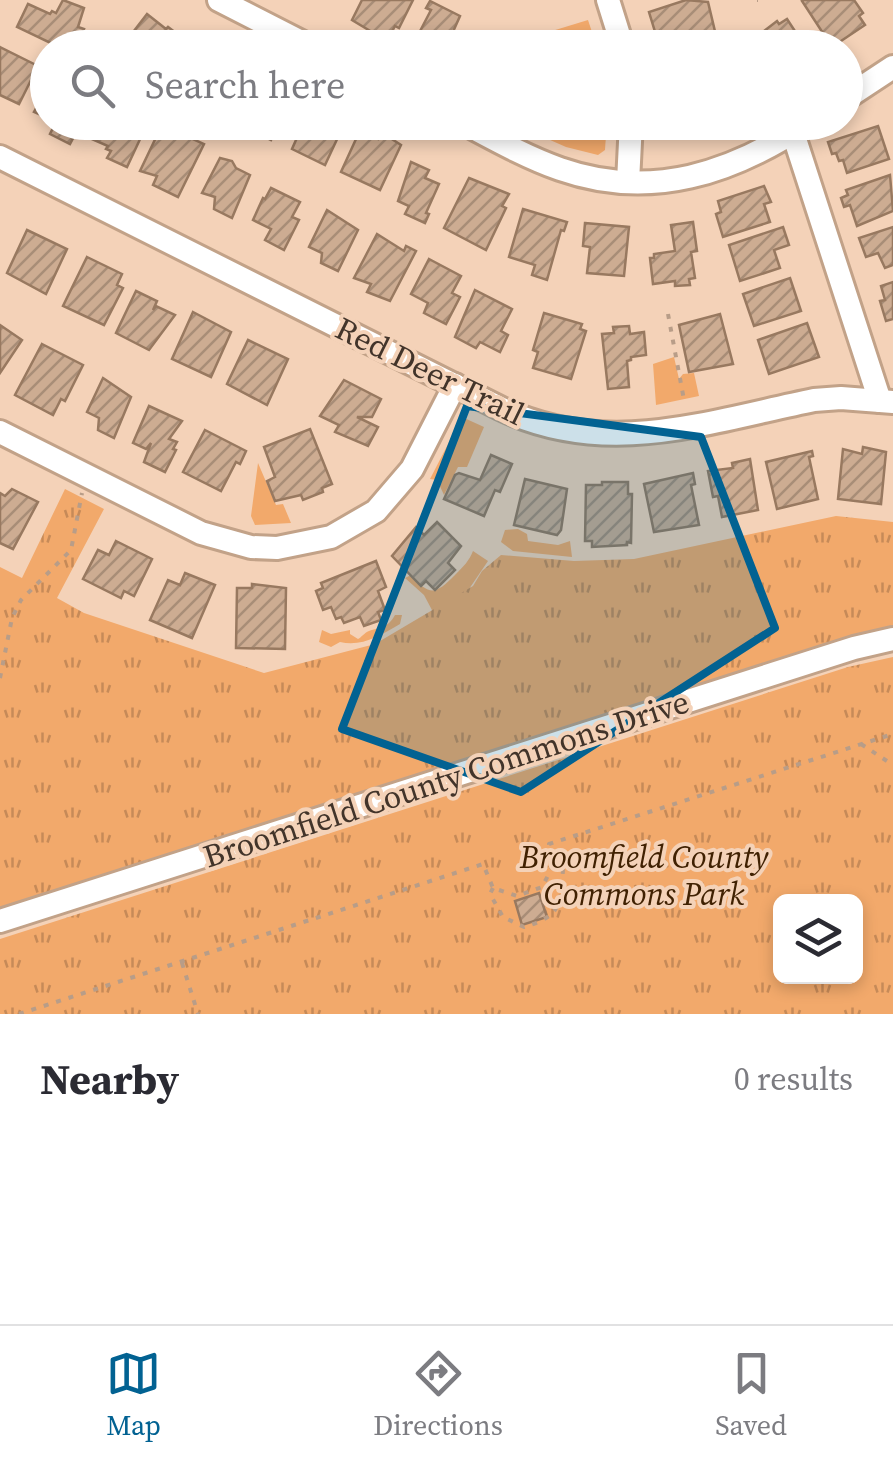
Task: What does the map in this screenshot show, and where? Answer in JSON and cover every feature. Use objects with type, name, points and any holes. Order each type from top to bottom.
[{"type":"street","points":[[219,0],[278,30]]},
{"type":"street","points":[[608,0],[617,30]]},
{"type":"street","points":[[863,87],[893,67]]},
{"type":"street","points":[[500,140],[564,170],[628,182],[668,181],[729,167],[779,140]]},
{"type":"street","points":[[628,182],[629,140]]},
{"type":"street","points":[[805,140],[886,402]]},
{"type":"street","name":"Red Deer Trail","points":[[0,157],[518,416],[552,428],[613,436],[654,433],[814,400],[886,402]]},
{"type":"street","points":[[0,432],[226,542],[254,548],[303,545],[355,526],[397,490],[455,385]]},
{"type":"street","name":"Broomfield County Commons Drive","points":[[0,921],[893,639]]},
{"type":"path","points":[[668,314],[684,400]]},
{"type":"path","points":[[0,678],[12,618],[20,600],[71,550],[84,475]]},
{"type":"path","points":[[492,888],[517,896],[542,887],[553,866],[549,844],[893,734]]},
{"type":"path","points":[[861,744],[893,765]]},
{"type":"path","points":[[19,1014],[483,864],[492,888],[490,894],[503,917],[524,927],[546,920],[562,902],[562,869],[553,866]]},
{"type":"path","points":[[182,963],[198,1014]]},
{"type":"highlighted area","points":[[467,406],[701,437],[775,628],[521,792],[342,729]]},
{"type":"green space","points":[[588,20],[591,30],[555,30]]},
{"type":"green space","points":[[550,140],[606,140],[605,150],[598,155]]},
{"type":"green space","points":[[674,357],[679,379],[683,374],[694,373],[699,396],[656,405],[653,364]]},
{"type":"green space","points":[[462,417],[484,427],[467,467],[458,467],[444,495],[437,480],[430,479]]},
{"type":"green space","points":[[258,463],[276,505],[283,504],[291,523],[255,525],[251,516]]},
{"type":"green space","points":[[65,489],[104,509],[57,598],[84,613],[264,673],[375,644],[473,586],[482,571],[501,555],[574,561],[634,559],[836,516],[893,522],[893,626],[0,908],[0,567],[22,578]]},
{"type":"green space","points":[[518,529],[527,534],[528,541],[558,545],[570,541],[572,557],[513,551],[501,542],[505,530]]},
{"type":"green space","points":[[473,551],[488,561],[469,589],[433,612],[424,595],[405,578],[411,575],[428,590],[438,589],[461,569]]},
{"type":"green space","points":[[395,615],[402,615],[400,624],[370,639],[340,642],[331,647],[319,642],[322,630],[331,634],[350,630],[358,639],[387,625]]},
{"type":"green space","name":"Broomfield County Commons Park","points":[[893,657],[893,1014],[0,1014],[0,939],[848,667]]},
{"type":"building","points":[[63,0],[84,8],[78,27],[84,30],[30,30],[30,33],[17,27],[28,4],[56,13]]},
{"type":"building","points":[[362,0],[413,0],[399,28],[369,30],[352,20]]},
{"type":"building","points":[[686,0],[708,2],[715,30],[654,30],[649,12]]},
{"type":"building","points":[[854,0],[863,13],[859,16],[865,25],[858,30],[821,30],[802,1]]},
{"type":"building","points":[[430,1],[460,16],[454,30],[421,30],[431,10],[426,8]]},
{"type":"building","points":[[147,14],[172,30],[135,30]]},
{"type":"building","points":[[787,19],[794,30],[765,30],[777,21],[779,24]]},
{"type":"building","points":[[0,47],[30,62],[30,82],[19,104],[0,95]]},
{"type":"building","points":[[878,126],[889,159],[847,173],[843,160],[832,154],[828,142],[863,140],[863,131]]},
{"type":"building","points":[[94,140],[140,140],[127,167],[107,158],[111,151],[106,149],[108,146]]},
{"type":"building","points":[[155,140],[195,140],[204,144],[178,197],[153,185],[157,176],[140,171]]},
{"type":"building","points":[[296,140],[337,140],[325,165],[292,149]]},
{"type":"building","points":[[356,140],[393,140],[401,145],[380,190],[341,172]]},
{"type":"building","points":[[220,158],[232,161],[236,168],[250,175],[232,218],[214,209],[215,197],[202,193]]},
{"type":"building","points":[[411,162],[429,170],[425,178],[439,184],[425,223],[405,214],[409,206],[398,201]]},
{"type":"building","points":[[890,175],[893,211],[857,226],[850,205],[844,207],[841,198],[848,195],[846,190]]},
{"type":"building","points":[[469,178],[509,194],[486,250],[444,228]]},
{"type":"building","points":[[764,186],[771,202],[764,204],[770,222],[723,237],[716,214],[721,212],[718,201]]},
{"type":"building","points":[[271,188],[300,202],[292,217],[299,220],[284,250],[265,240],[271,229],[253,220]]},
{"type":"building","points":[[523,209],[567,222],[561,230],[547,280],[532,275],[535,265],[509,257]]},
{"type":"building","points":[[327,210],[358,230],[338,271],[321,263],[322,253],[309,247]]},
{"type":"building","points":[[693,222],[697,251],[691,252],[695,278],[689,279],[690,285],[675,286],[675,281],[653,284],[650,258],[675,251],[671,225]]},
{"type":"building","points":[[585,223],[629,227],[624,276],[587,273],[590,247],[583,246]]},
{"type":"building","points":[[783,227],[789,245],[774,250],[780,268],[740,281],[729,245]]},
{"type":"building","points":[[893,227],[893,265],[885,268],[878,253],[866,257],[859,238]]},
{"type":"building","points":[[27,230],[67,249],[46,294],[7,273]]},
{"type":"building","points":[[377,234],[404,251],[406,246],[416,251],[390,301],[367,292],[371,284],[354,278]]},
{"type":"building","points":[[87,257],[122,274],[117,285],[123,288],[104,325],[63,306]]},
{"type":"building","points":[[429,259],[461,276],[452,293],[460,297],[446,324],[424,313],[428,303],[411,294]]},
{"type":"building","points":[[790,278],[801,311],[754,326],[743,294]]},
{"type":"building","points":[[893,282],[893,319],[886,321],[880,301],[885,300],[881,286]]},
{"type":"building","points":[[475,290],[512,309],[501,331],[508,335],[500,352],[480,342],[476,348],[455,337]]},
{"type":"building","points":[[136,291],[157,301],[153,310],[156,306],[175,315],[149,350],[116,333]]},
{"type":"building","points":[[193,312],[231,332],[211,377],[172,359]]},
{"type":"building","points":[[544,313],[582,324],[580,329],[586,331],[571,379],[533,368],[538,352],[533,350]]},
{"type":"building","points":[[720,314],[733,364],[689,372],[679,325]]},
{"type":"building","points":[[807,323],[819,357],[769,374],[758,340]]},
{"type":"building","points":[[0,325],[22,340],[0,373]]},
{"type":"building","points":[[629,326],[630,334],[644,332],[646,355],[627,361],[629,387],[608,389],[602,334],[614,333],[613,327]]},
{"type":"building","points":[[248,340],[288,359],[267,405],[227,384]]},
{"type":"building","points":[[42,344],[83,365],[65,401],[61,399],[53,415],[15,395]]},
{"type":"building","points":[[103,378],[131,397],[114,438],[98,430],[99,418],[87,412]]},
{"type":"building","points":[[344,380],[381,399],[372,417],[357,417],[378,427],[368,446],[335,432],[339,425],[320,416]]},
{"type":"building","points":[[149,406],[182,421],[169,439],[177,442],[165,472],[144,462],[151,443],[146,449],[133,443]]},
{"type":"building","points":[[310,429],[332,484],[303,500],[301,495],[275,501],[267,481],[275,477],[264,447]]},
{"type":"building","points":[[205,430],[246,451],[221,491],[183,472]]},
{"type":"building","points":[[863,447],[886,452],[881,504],[838,499],[843,449],[862,454]]},
{"type":"building","points":[[812,451],[813,456],[809,457],[818,499],[777,509],[766,462]]},
{"type":"building","points":[[491,455],[512,464],[484,516],[444,499],[455,475],[480,480]]},
{"type":"building","points":[[750,459],[758,510],[722,517],[708,471],[733,468],[732,463]]},
{"type":"building","points":[[693,473],[695,484],[691,485],[699,525],[654,532],[644,484]]},
{"type":"building","points":[[525,479],[567,489],[557,535],[514,525]]},
{"type":"building","points":[[628,482],[628,494],[632,494],[631,543],[627,545],[592,547],[592,541],[585,541],[586,485]]},
{"type":"building","points":[[12,489],[38,502],[13,549],[0,543],[0,493],[5,496]]},
{"type":"building","points":[[437,522],[461,546],[448,563],[455,570],[435,590],[426,581],[421,586],[392,556],[416,527],[424,535]]},
{"type":"building","points":[[116,541],[152,559],[134,596],[124,591],[121,598],[83,579],[98,550],[109,555]]},
{"type":"building","points":[[376,561],[386,587],[378,591],[385,610],[378,612],[381,620],[364,626],[360,617],[344,623],[341,617],[336,619],[331,607],[323,610],[316,591],[323,588],[321,583]]},
{"type":"building","points":[[185,573],[215,585],[192,638],[150,620],[168,580],[180,585]]},
{"type":"building","points":[[252,584],[286,588],[285,649],[236,648],[237,588],[252,588]]},
{"type":"building","points":[[539,893],[547,917],[522,925],[515,901]]}]
